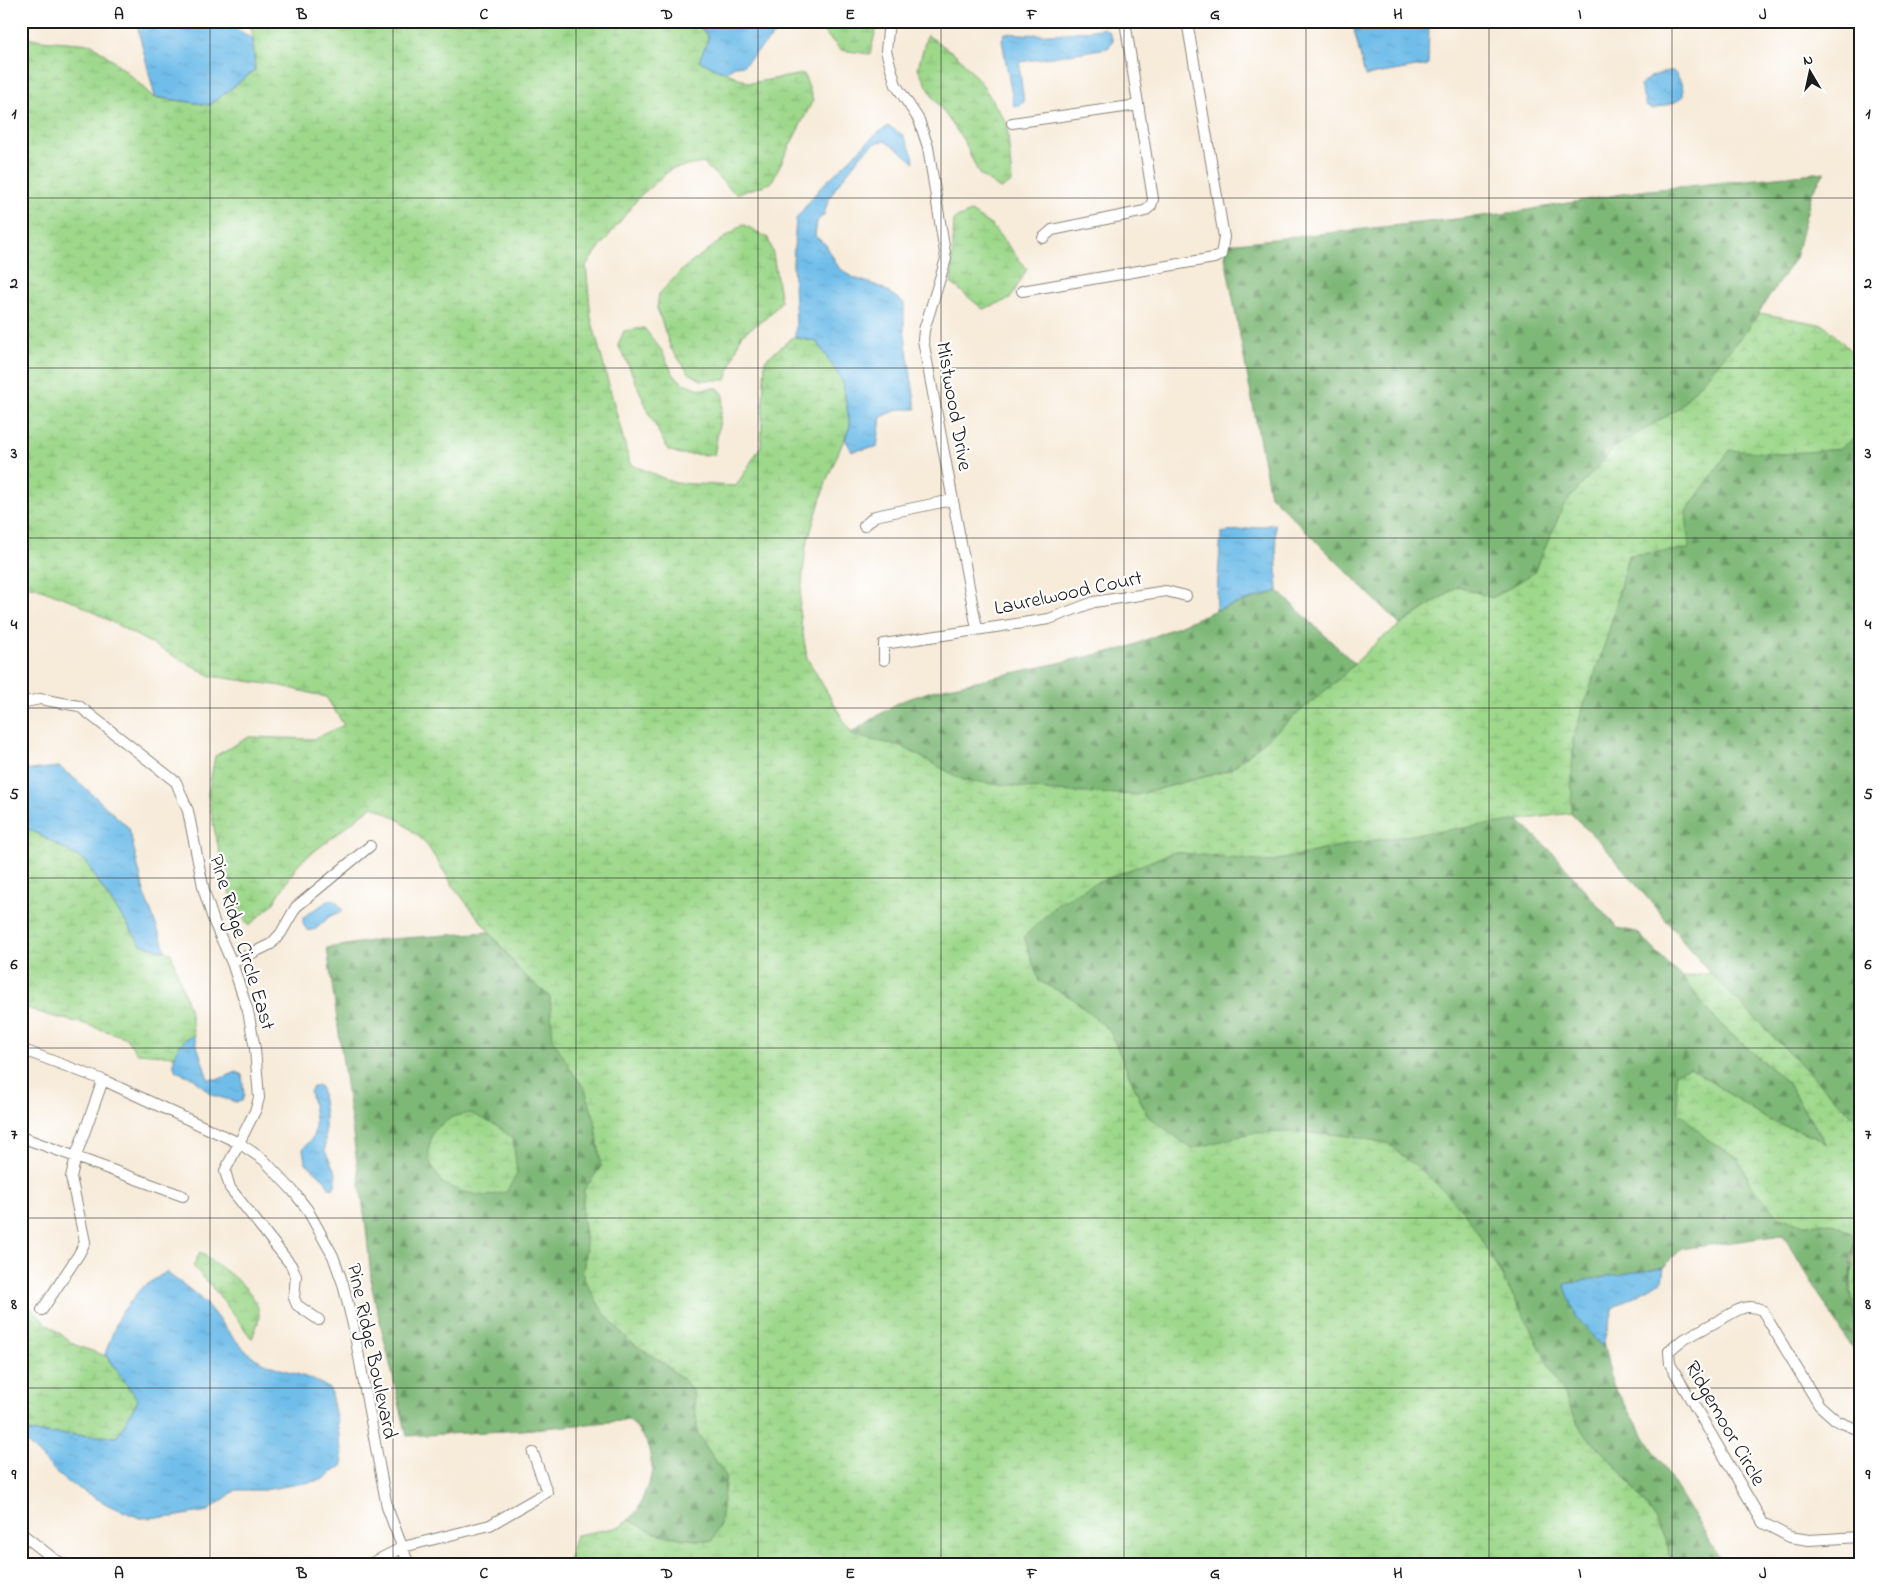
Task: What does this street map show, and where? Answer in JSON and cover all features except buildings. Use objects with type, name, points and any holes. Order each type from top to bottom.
[{"type":"street","name":"Mistwood Drive","points":[[889,21],[886,51],[896,85],[919,120],[928,147],[946,259],[924,330],[923,340],[977,629]]},
{"type":"street","points":[[1043,238],[1052,230],[1146,211],[1152,206],[1125,21]]},
{"type":"street","points":[[1022,291],[1214,258],[1221,255],[1224,237],[1187,21]]},
{"type":"street","points":[[1012,123],[1138,104]]},
{"type":"street","points":[[864,526],[875,516],[952,500]]},
{"type":"street","name":"Laurelwood Court","points":[[884,660],[884,644],[1049,619],[1094,602],[1166,591],[1186,596]]},
{"type":"street","name":"Pine Ridge Circle East","points":[[21,703],[40,699],[79,706],[176,782],[188,811],[204,891],[214,922],[232,962],[248,1011],[255,1049],[258,1098],[256,1109],[225,1171],[230,1188],[290,1265],[296,1276],[294,1298],[297,1304],[319,1320]]},
{"type":"street","points":[[232,962],[271,944],[281,933],[296,907],[370,846]]},
{"type":"street","name":"Pine Ridge Boulevard","points":[[21,1049],[104,1080],[239,1143],[264,1160],[307,1209],[333,1256],[343,1284],[387,1507],[409,1565]]},
{"type":"street","points":[[42,1310],[85,1242],[71,1177],[76,1156],[104,1080]]},
{"type":"street","points":[[21,1137],[183,1196]]},
{"type":"street","name":"Ridgemoor Circle","points":[[1861,1428],[1847,1426],[1837,1421],[1819,1406],[1762,1310],[1745,1306],[1736,1310],[1680,1341],[1669,1352],[1670,1364],[1763,1523],[1790,1537],[1809,1540],[1861,1537]]},
{"type":"street","points":[[368,1565],[403,1547],[490,1525],[547,1492],[533,1453]]},
{"type":"street","points":[[21,1533],[54,1559],[66,1565]]},
{"type":"green space","points":[[248,21],[694,21],[709,36],[700,61],[750,83],[804,74],[813,100],[771,183],[736,194],[703,163],[671,169],[639,197],[586,265],[591,318],[630,464],[675,483],[736,486],[761,446],[765,360],[793,337],[817,342],[843,382],[850,426],[827,479],[806,546],[799,610],[807,658],[853,736],[901,746],[963,780],[1053,791],[1137,795],[1230,770],[1339,679],[1379,640],[1458,586],[1492,598],[1534,573],[1564,505],[1615,447],[1678,409],[1747,330],[1759,313],[1825,325],[1861,361],[1861,434],[1838,449],[1783,454],[1730,450],[1686,511],[1689,549],[1628,555],[1609,631],[1573,738],[1571,813],[1354,843],[1269,862],[1174,852],[1096,883],[1058,903],[1024,937],[1039,981],[1072,998],[1109,1030],[1147,1115],[1192,1149],[1252,1133],[1293,1132],[1342,1135],[1387,1143],[1430,1178],[1464,1212],[1476,1230],[1526,1320],[1582,1431],[1624,1475],[1655,1519],[1666,1542],[1672,1565],[567,1565],[576,1535],[620,1527],[628,1520],[655,1533],[684,1539],[712,1541],[720,1524],[726,1476],[698,1434],[693,1392],[684,1380],[662,1362],[629,1341],[603,1312],[583,1277],[586,1243],[582,1215],[584,1190],[601,1167],[596,1125],[585,1089],[553,1039],[550,997],[522,973],[456,890],[425,842],[398,819],[373,806],[299,863],[273,904],[249,926],[231,898],[215,833],[208,794],[215,756],[249,737],[314,739],[344,725],[326,697],[282,686],[211,676],[73,601],[33,586],[21,590],[21,35],[41,40],[92,44],[125,70],[153,97],[210,105],[255,70],[252,30]]},
{"type":"green space","points":[[813,21],[878,21],[870,54],[841,50]]},
{"type":"green space","points":[[927,35],[958,56],[982,84],[1007,124],[1012,182],[1000,189],[979,174],[964,141],[933,97],[918,68]]},
{"type":"green space","points":[[1825,172],[1812,192],[1795,258],[1747,330],[1678,409],[1615,447],[1564,505],[1534,573],[1492,598],[1458,586],[1400,625],[1270,495],[1225,257],[1228,244],[1509,213],[1640,191]]},
{"type":"green space","points":[[971,212],[992,226],[1027,269],[1010,299],[983,309],[951,283],[954,219]]},
{"type":"green space","points":[[743,224],[768,238],[773,254],[781,302],[766,318],[741,335],[726,380],[701,380],[689,373],[671,349],[657,308],[659,294],[684,268]]},
{"type":"green space","points":[[644,328],[662,351],[673,374],[683,383],[700,389],[718,388],[724,395],[714,455],[680,454],[668,450],[618,345],[624,331]]},
{"type":"green space","points":[[1861,434],[1861,1049],[1856,1064],[1861,1071],[1861,1125],[1711,974],[1603,845],[1570,813],[1573,738],[1609,631],[1628,555],[1688,549],[1686,511],[1730,449],[1783,454],[1837,449]]},
{"type":"green space","points":[[1278,591],[1355,664],[1230,770],[1137,795],[1053,791],[963,780],[901,746],[853,736],[851,733],[899,702],[935,690],[1127,648],[1216,610]]},
{"type":"green space","points":[[1518,820],[1553,853],[1617,928],[1637,932],[1687,983],[1708,1011],[1731,1034],[1787,1082],[1827,1146],[1814,1136],[1768,1120],[1690,1068],[1707,1139],[1738,1158],[1755,1191],[1804,1225],[1832,1223],[1857,1236],[1851,1257],[1850,1291],[1861,1331],[1861,1363],[1783,1235],[1680,1249],[1664,1267],[1564,1285],[1602,1347],[1603,1343],[1613,1385],[1722,1561],[1727,1565],[1672,1565],[1666,1542],[1655,1519],[1624,1475],[1582,1431],[1502,1275],[1464,1212],[1342,1135],[1293,1132],[1217,1143],[1192,1150],[1147,1115],[1109,1030],[1072,998],[1039,981],[1024,937],[1058,903],[1096,883],[1174,852],[1269,862],[1354,843]]},
{"type":"green space","points":[[21,830],[31,830],[86,861],[100,885],[141,944],[171,953],[189,1008],[194,1036],[190,1037],[180,1046],[175,1056],[137,1053],[125,1037],[21,1006]]},
{"type":"green space","points":[[489,932],[522,973],[550,997],[551,1012],[573,1073],[585,1089],[596,1125],[601,1167],[584,1190],[582,1215],[586,1243],[583,1277],[603,1312],[629,1341],[662,1362],[684,1380],[693,1392],[698,1434],[726,1476],[720,1524],[712,1541],[684,1539],[655,1533],[628,1520],[638,1510],[653,1472],[648,1444],[630,1420],[523,1430],[407,1436],[372,1288],[366,1227],[327,948],[377,940]]},
{"type":"green space","points":[[1710,973],[1861,1125],[1861,1331],[1853,1308],[1851,1284],[1857,1236],[1832,1223],[1804,1225],[1778,1216],[1755,1191],[1738,1158],[1707,1139],[1679,1112],[1675,1073],[1690,1068],[1768,1120],[1814,1136],[1826,1144],[1787,1082],[1731,1034],[1708,1011],[1683,978]]},
{"type":"green space","points":[[470,1113],[497,1126],[513,1139],[517,1174],[506,1192],[484,1196],[460,1191],[442,1183],[429,1161],[429,1145],[433,1131],[452,1117]]},
{"type":"green space","points":[[200,1252],[237,1280],[253,1297],[258,1306],[259,1316],[252,1339],[219,1295],[193,1266]]},
{"type":"green space","points":[[21,1299],[46,1323],[75,1345],[106,1356],[138,1400],[117,1437],[21,1432]]},
{"type":"water","points":[[136,21],[224,21],[253,39],[255,70],[210,105],[155,97]]},
{"type":"water","points":[[694,21],[788,21],[744,65],[735,66],[725,72],[699,61],[709,37]]},
{"type":"water","points":[[1352,21],[1429,21],[1428,65],[1365,76]]},
{"type":"water","points":[[1104,28],[1110,33],[1113,41],[1108,48],[1020,62],[1024,102],[1020,106],[1014,107],[1002,40],[1005,33],[1054,34]]},
{"type":"water","points":[[1673,71],[1680,80],[1683,97],[1675,102],[1653,109],[1646,106],[1640,86],[1648,78]]},
{"type":"water","points":[[888,126],[903,135],[913,155],[914,162],[884,141],[877,142],[862,154],[836,187],[828,201],[824,215],[817,221],[815,236],[826,245],[839,268],[854,278],[881,287],[904,303],[904,329],[916,409],[900,409],[881,417],[877,447],[852,451],[845,439],[850,426],[843,382],[817,342],[795,337],[793,264],[796,219],[819,189],[875,135]]},
{"type":"water","points":[[1275,524],[1278,591],[1216,610],[1221,533]]},
{"type":"water","points":[[59,767],[80,783],[129,828],[145,896],[166,951],[141,944],[100,885],[86,861],[31,830],[21,830],[21,771]]},
{"type":"water","points":[[331,899],[335,900],[343,911],[330,916],[316,929],[308,931],[303,922],[306,915]]},
{"type":"water","points":[[194,1036],[208,1079],[219,1079],[237,1072],[242,1075],[244,1095],[242,1101],[236,1102],[212,1095],[193,1078],[176,1071],[174,1061],[177,1050],[184,1041]]},
{"type":"water","points":[[317,1085],[321,1087],[325,1115],[325,1151],[336,1173],[336,1183],[333,1189],[305,1162],[303,1149],[311,1140],[314,1132],[314,1114],[310,1092]]},
{"type":"water","points":[[1664,1267],[1662,1281],[1614,1307],[1602,1347],[1576,1316],[1564,1284]]},
{"type":"water","points":[[166,1272],[202,1300],[236,1340],[255,1358],[264,1363],[312,1379],[330,1389],[343,1465],[322,1480],[264,1490],[236,1490],[208,1511],[172,1517],[140,1518],[110,1506],[64,1480],[21,1437],[21,1432],[117,1437],[138,1400],[105,1354],[119,1316],[141,1288]]}]
